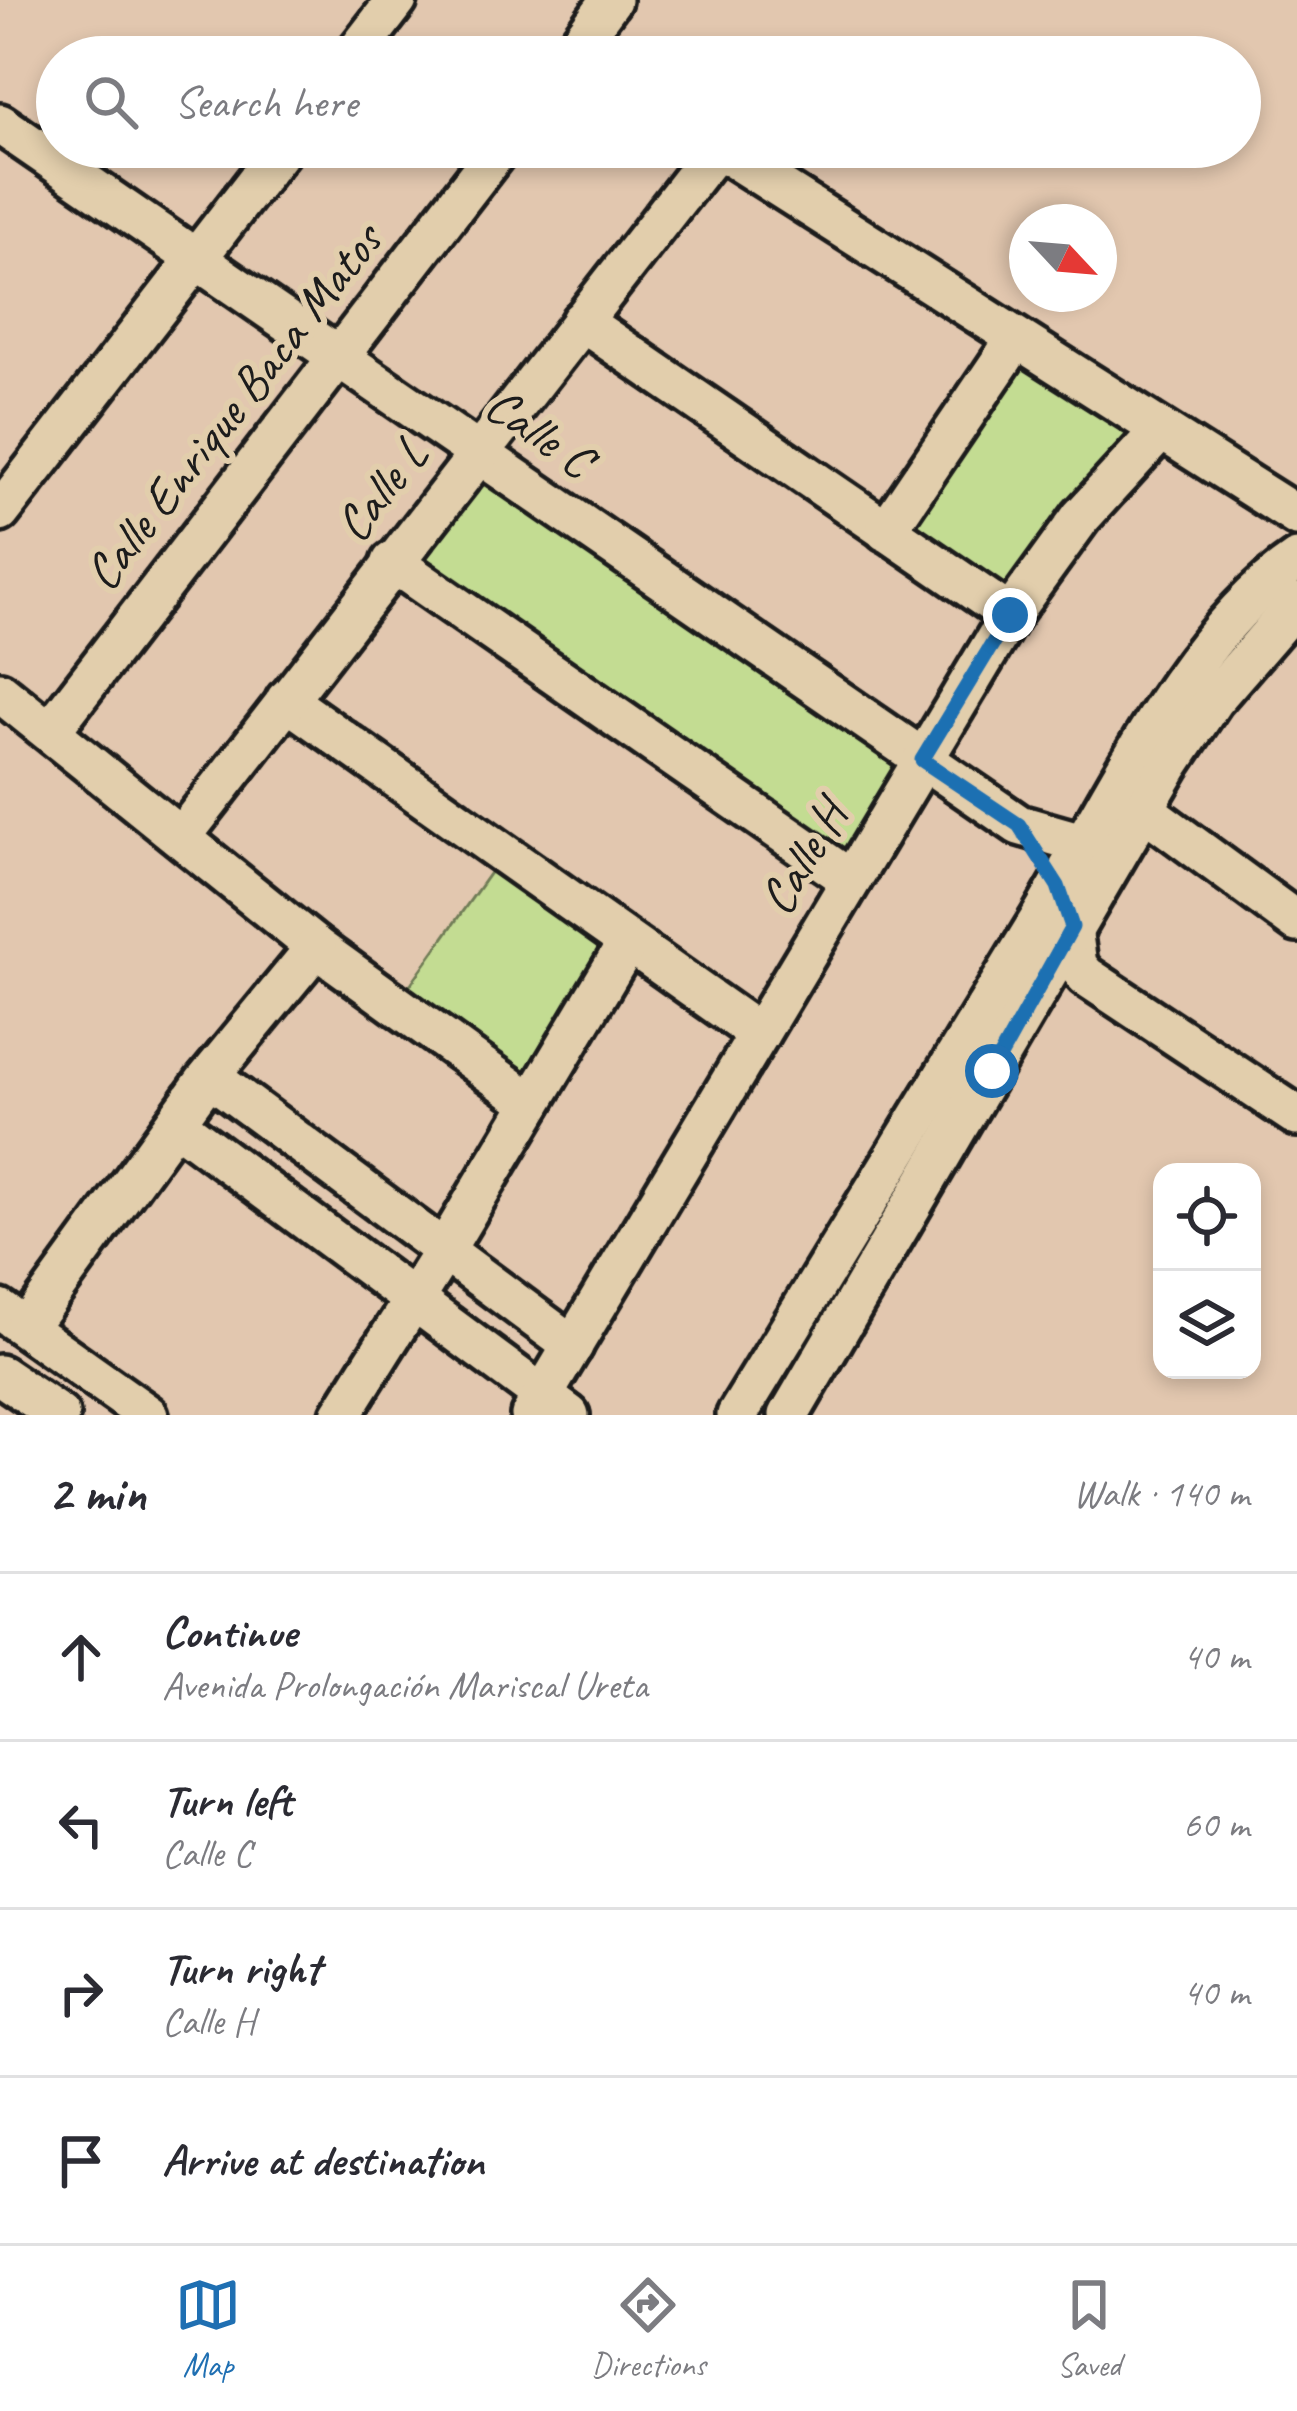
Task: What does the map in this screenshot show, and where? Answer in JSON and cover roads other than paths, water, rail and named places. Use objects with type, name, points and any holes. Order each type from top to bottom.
[{"type":"street","points":[[369,36],[397,0]]},
{"type":"street","points":[[584,36],[611,0]]},
{"type":"street","name":"Calle C","points":[[0,124],[36,149]]},
{"type":"street","name":"Calle C","points":[[63,168],[1019,825],[1099,849]]},
{"type":"street","points":[[0,512],[267,168]]},
{"type":"street","name":"Calle Enrique Baca Matos","points":[[51,730],[484,168]]},
{"type":"street","name":"Calle L","points":[[181,837],[701,168]]},
{"type":"street","name":"Calle L","points":[[749,168],[1016,339]]},
{"type":"street","points":[[581,321],[1010,615]]},
{"type":"street","points":[[886,531],[1016,339],[1297,516]]},
{"type":"street","name":"Calle H","points":[[548,1409],[569,1352],[1010,615],[1081,517],[1160,430]]},
{"type":"street","points":[[792,1407],[1072,927],[1099,849],[1168,702],[1240,608],[1297,560]]},
{"type":"street","points":[[392,562],[851,880]]},
{"type":"street","points":[[736,1415],[1058,886],[1143,809],[1213,700],[1297,603]]},
{"type":"street","points":[[0,692],[316,946],[532,1103]]},
{"type":"street","points":[[286,700],[759,1034]]},
{"type":"street","points":[[1143,809],[1297,922]]},
{"type":"street","name":"Calle C","points":[[1019,825],[1058,886],[1072,927],[1077,965],[1087,976],[1297,1116]]},
{"type":"street","points":[[341,1415],[628,942]]},
{"type":"street","points":[[148,1415],[13,1319],[316,946]]},
{"type":"street","points":[[212,1078],[444,1251],[569,1352]]},
{"type":"street","points":[[175,1124],[412,1300],[548,1409]]},
{"type":"street","points":[[0,1375],[59,1415]]}]
